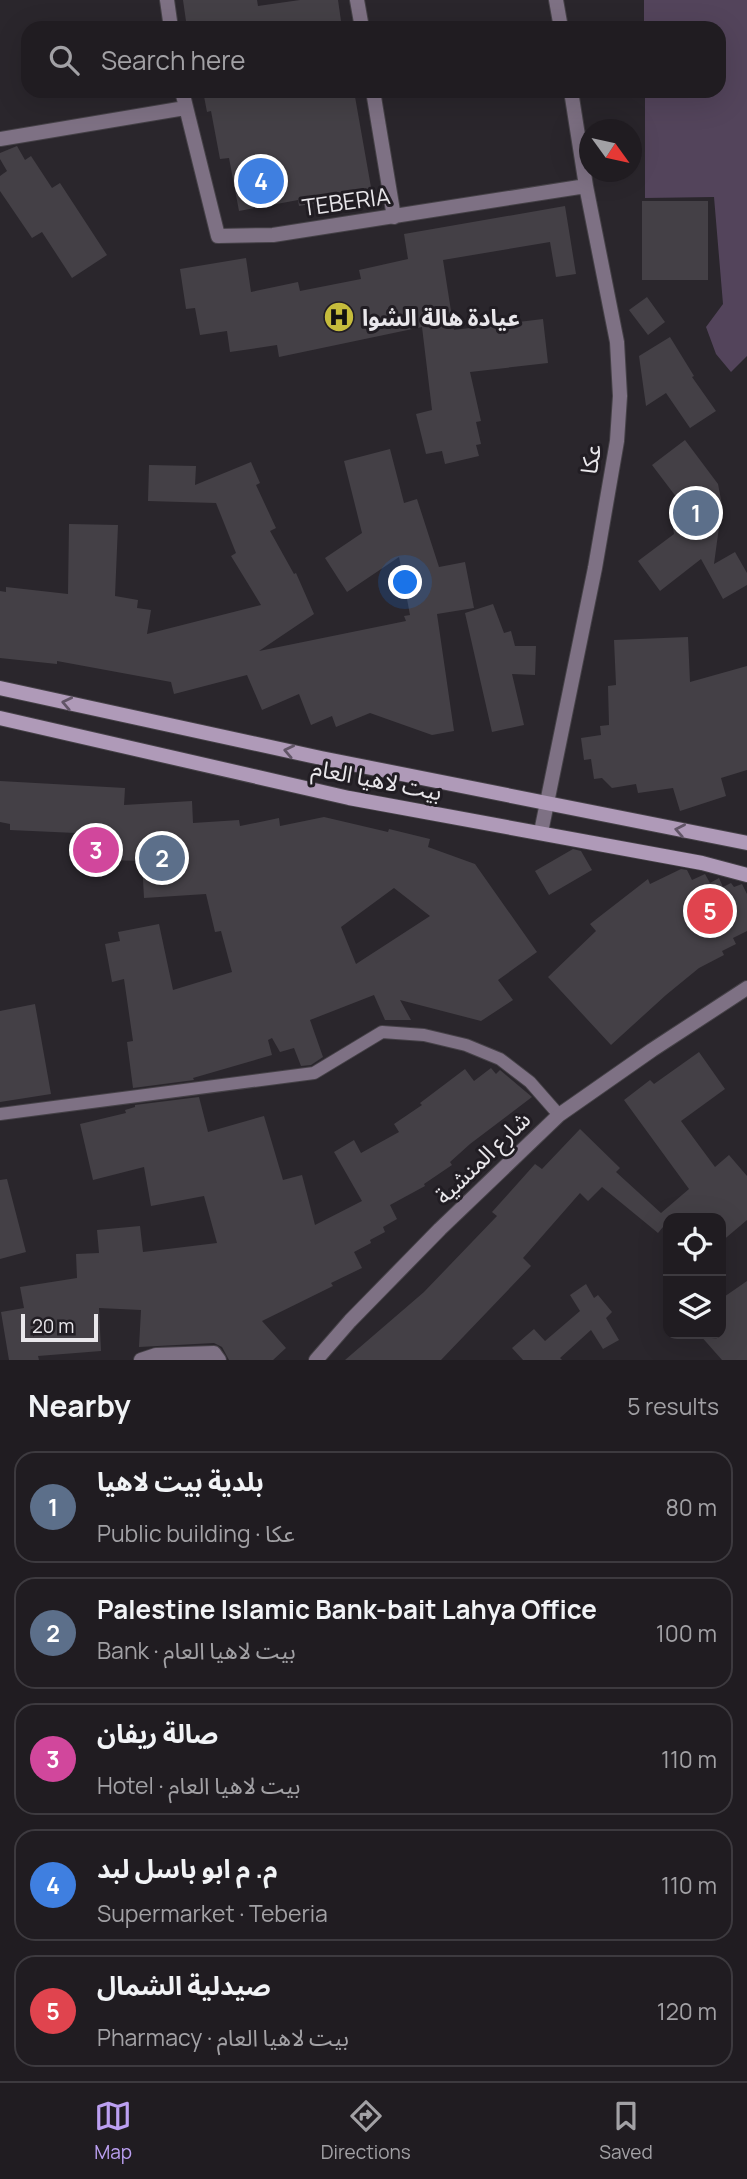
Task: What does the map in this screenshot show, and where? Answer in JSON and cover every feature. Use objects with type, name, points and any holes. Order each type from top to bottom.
[{"type":"main road","name":"بيت لاهيا العام","points":[[0,688],[307,755],[747,843]]},
{"type":"main road","name":"بيت لاهيا العام","points":[[0,718],[349,798],[702,863],[747,875]]},
{"type":"street","points":[[167,0],[170,21]]},
{"type":"street","points":[[357,0],[361,21]]},
{"type":"street","points":[[556,0],[560,21]]},
{"type":"street","name":"TEBERIA","points":[[183,98],[218,236],[273,235],[586,186]]},
{"type":"street","points":[[374,98],[394,217]]},
{"type":"street","name":"عكا","points":[[541,832],[596,568],[617,441],[620,396],[617,342],[586,186],[572,98]]},
{"type":"street","points":[[0,139],[185,108]]},
{"type":"street","name":"شارع المنشية","points":[[316,1360],[440,1228],[559,1115],[747,988]]},
{"type":"street","points":[[141,1360],[156,1355],[214,1353],[219,1360]]},
{"type":"lane","points":[[0,1114],[314,1073],[382,1032],[424,1035],[466,1045],[500,1059],[530,1082],[559,1115]]},
{"type":"shaded area","points":[[644,0],[747,0],[747,356],[731,372],[716,354],[706,327],[723,304],[714,197],[645,198],[645,98],[726,98],[726,21],[644,21]]},
{"type":"building","points":[[183,0],[257,0],[258,6],[300,0],[338,0],[341,21],[186,21]]},
{"type":"building","points":[[204,98],[355,98],[372,193],[299,206],[298,200],[239,211],[229,158],[220,159],[211,111],[207,112]]},
{"type":"building","points":[[17,146],[25,160],[31,156],[52,188],[60,183],[107,255],[72,278],[42,232],[32,238],[0,191],[0,176],[7,171],[0,159],[0,153]]},
{"type":"building","points":[[642,201],[708,201],[708,280],[642,280]]},
{"type":"building","points":[[565,206],[576,274],[556,277],[550,242],[443,260],[454,330],[543,319],[548,363],[470,372],[481,421],[476,422],[481,444],[476,445],[479,456],[445,464],[442,451],[426,454],[416,414],[432,410],[422,327],[279,357],[277,345],[230,352],[227,331],[200,335],[195,308],[186,309],[180,269],[246,258],[251,292],[298,282],[300,291],[361,279],[359,270],[408,259],[404,234]]},
{"type":"building","points":[[647,297],[665,322],[648,335],[629,310]]},
{"type":"building","points":[[670,337],[694,376],[692,377],[716,411],[690,428],[666,393],[646,406],[639,356]]},
{"type":"building","points":[[685,440],[718,484],[722,505],[714,564],[735,552],[747,573],[747,585],[723,599],[701,559],[660,591],[638,561],[674,534],[671,516],[677,498],[652,465]]},
{"type":"building","points":[[390,449],[404,503],[417,499],[439,567],[465,562],[474,608],[437,614],[454,731],[432,735],[370,713],[336,727],[332,716],[311,725],[299,694],[262,710],[247,675],[174,694],[171,682],[57,661],[57,664],[0,658],[0,591],[6,592],[6,587],[68,594],[69,524],[118,525],[115,596],[138,600],[137,608],[151,610],[147,634],[261,605],[231,556],[236,553],[216,503],[148,501],[149,465],[196,466],[195,485],[251,462],[260,483],[256,485],[276,528],[270,531],[294,574],[296,573],[314,614],[259,651],[406,621],[404,616],[410,615],[399,557],[347,592],[325,558],[362,533],[344,461]]},
{"type":"building","points":[[493,604],[504,633],[511,631],[515,646],[536,646],[535,675],[512,674],[524,725],[492,732],[465,613]]},
{"type":"building","points":[[688,637],[690,682],[747,666],[747,770],[721,778],[726,796],[680,811],[673,788],[638,793],[636,784],[612,788],[602,778],[594,779],[591,759],[584,760],[581,738],[601,735],[600,726],[609,725],[608,686],[616,685],[614,640]]},
{"type":"building","points":[[0,781],[125,788],[124,805],[192,801],[193,823],[239,820],[240,826],[279,818],[280,826],[324,817],[388,832],[389,829],[430,839],[428,847],[475,864],[537,952],[498,980],[513,1000],[481,1021],[400,1000],[411,1020],[385,1020],[374,995],[310,1020],[323,1057],[311,1065],[301,1066],[294,1048],[280,1052],[272,1038],[268,1040],[272,1055],[193,1078],[194,1080],[133,1088],[127,1042],[133,1041],[124,979],[112,982],[105,944],[120,941],[118,932],[159,924],[173,990],[232,972],[221,931],[215,932],[206,894],[144,898],[142,861],[74,859],[76,833],[10,830],[10,824],[0,822]],"holes":[[[394,888],[430,916],[356,964],[341,927]]]},
{"type":"building","points":[[573,849],[581,851],[592,870],[549,895],[535,871]]},
{"type":"building","points":[[681,869],[687,870],[692,880],[705,874],[710,883],[719,878],[723,887],[731,883],[734,887],[742,884],[747,894],[747,931],[733,938],[736,944],[722,951],[724,955],[699,968],[611,1045],[548,977],[596,931],[590,924],[648,879],[650,884]]},
{"type":"building","points":[[35,1004],[51,1094],[0,1102],[0,1011]]},
{"type":"building","points":[[699,1052],[725,1089],[681,1121],[715,1167],[729,1155],[747,1176],[747,1220],[726,1238],[726,1213],[663,1213],[663,1227],[658,1233],[602,1187],[588,1201],[580,1193],[523,1258],[531,1266],[441,1360],[345,1360],[424,1292],[497,1216],[492,1212],[535,1164],[542,1169],[580,1129],[620,1168],[616,1172],[661,1213],[689,1189],[624,1100],[650,1080],[654,1084]]},
{"type":"building","points":[[491,1068],[496,1074],[500,1070],[532,1097],[470,1144],[450,1162],[452,1165],[424,1184],[425,1186],[390,1205],[397,1219],[383,1227],[385,1232],[370,1240],[371,1243],[354,1252],[362,1268],[331,1283],[333,1286],[262,1321],[286,1348],[273,1360],[229,1360],[222,1347],[214,1343],[139,1347],[141,1310],[99,1308],[101,1351],[38,1356],[39,1360],[9,1360],[1,1312],[24,1308],[20,1287],[77,1278],[76,1254],[99,1253],[97,1230],[140,1226],[143,1252],[217,1243],[204,1196],[151,1206],[144,1167],[93,1180],[80,1124],[126,1113],[125,1110],[135,1105],[199,1097],[208,1132],[264,1116],[283,1180],[302,1175],[315,1225],[362,1201],[334,1152],[354,1140],[361,1153],[399,1132],[394,1124],[422,1105],[420,1103],[465,1069],[474,1081]]},
{"type":"building","points":[[7,1179],[26,1252],[0,1259],[0,1180]]},
{"type":"building","points":[[747,1281],[747,1360],[722,1360],[703,1339],[726,1339],[726,1296]]},
{"type":"building","points":[[586,1284],[594,1298],[598,1295],[612,1312],[606,1318],[619,1340],[603,1349],[591,1330],[560,1358],[562,1360],[523,1360],[512,1348],[534,1329],[545,1341],[580,1311],[570,1295]]},
{"type":"place","name":"م. م ابو باسل لبد","points":[[261,181]]},
{"type":"place","name":"عيادة هالة الشوا","points":[[339,317]]},
{"type":"place","name":"بلدية بيت لاهيا","points":[[696,513]]},
{"type":"place","name":"صالة ريفان","points":[[96,850]]},
{"type":"place","name":"Palestine Islamic Bank-bait Lahya Office","points":[[162,858]]},
{"type":"place","name":"صيدلية الشمال","points":[[710,911]]}]
